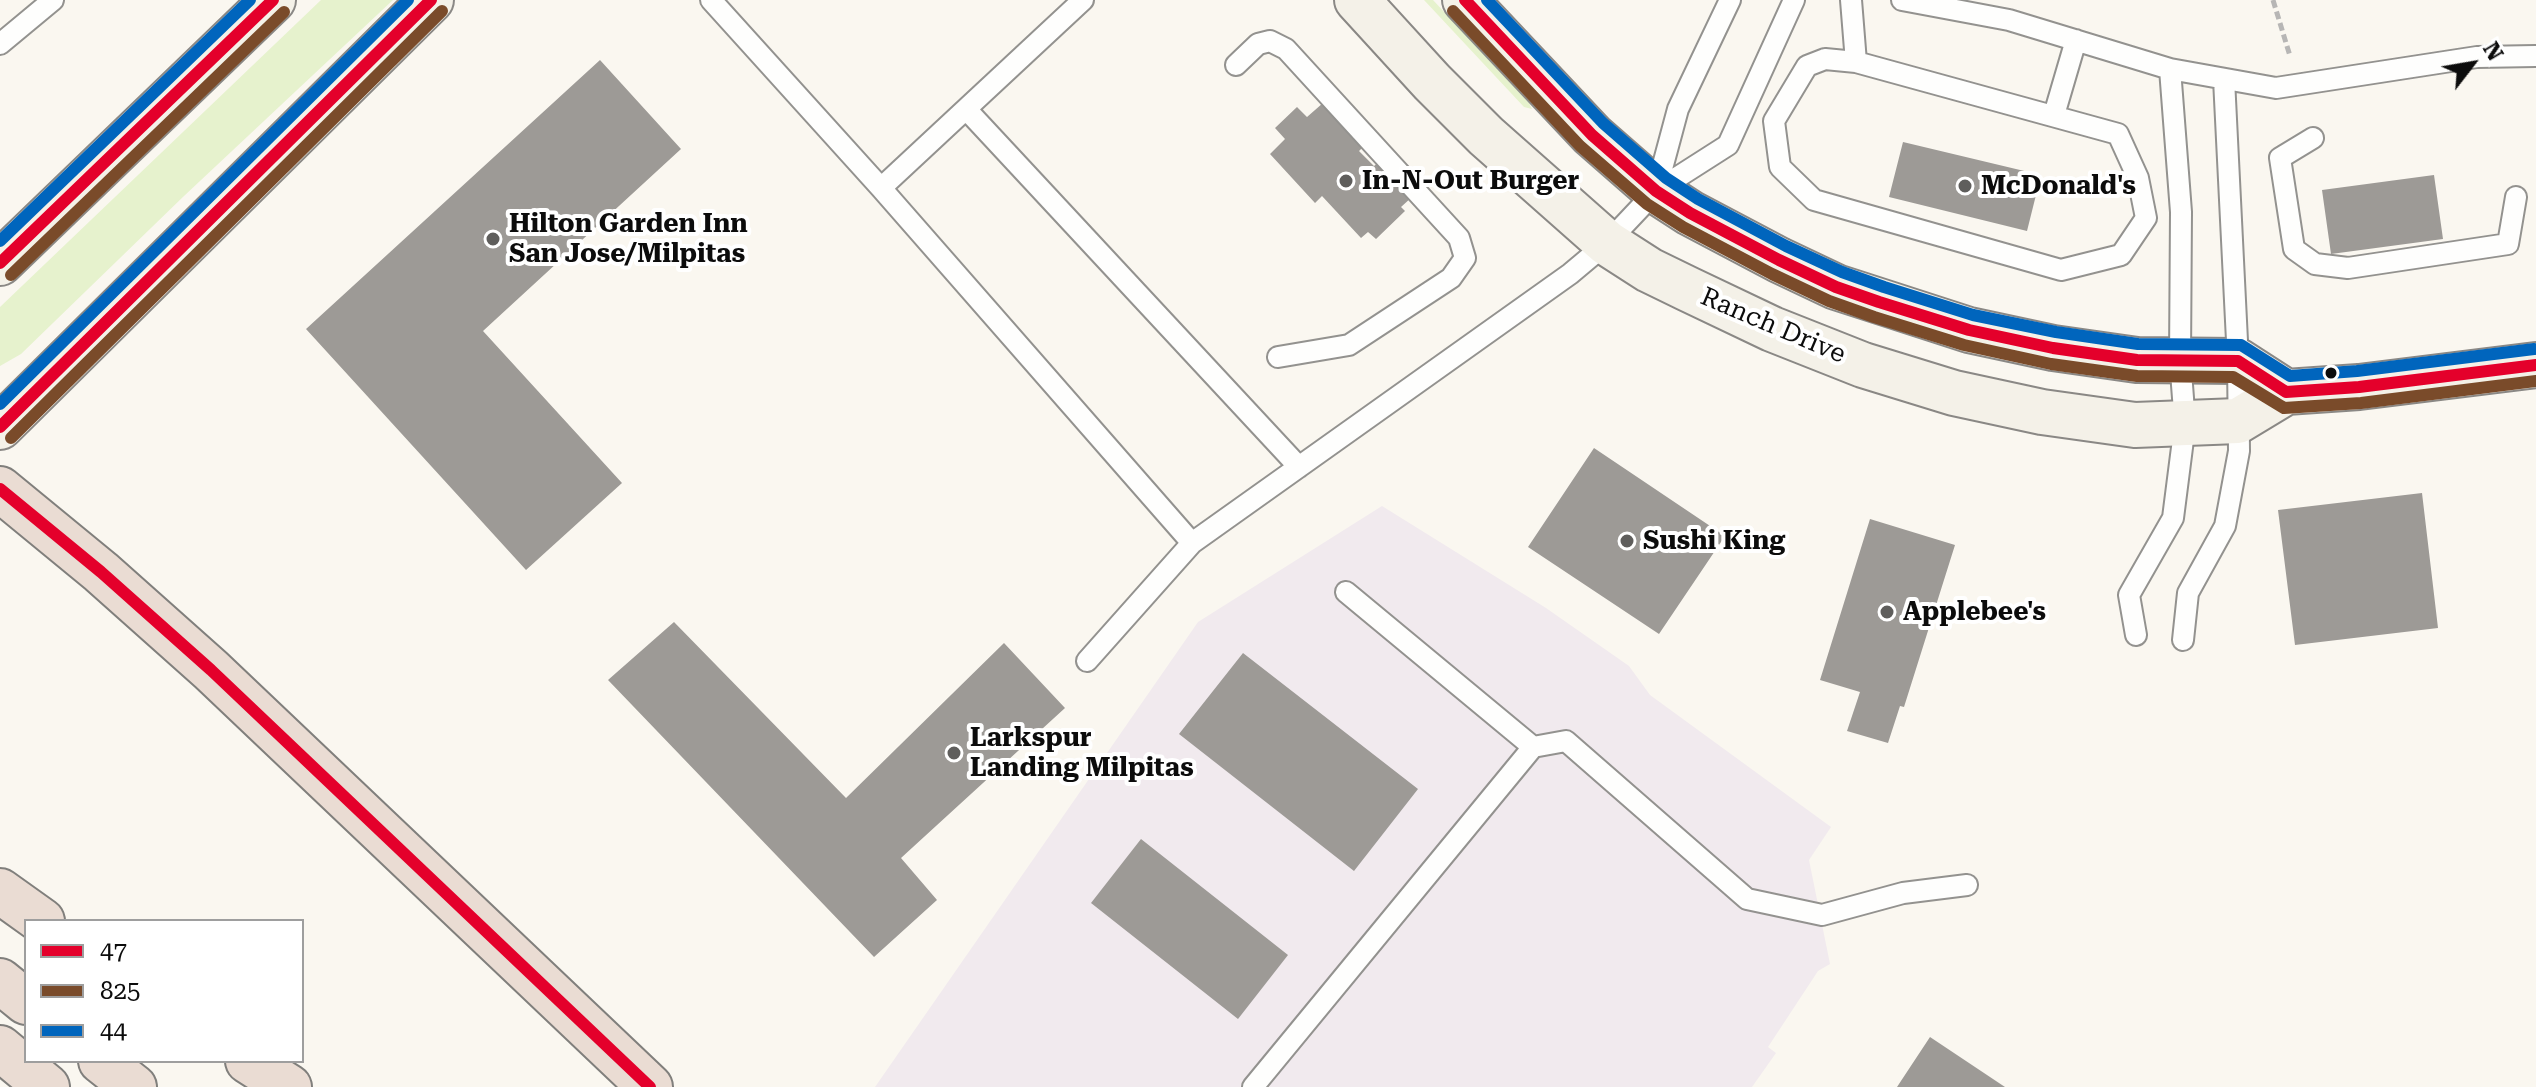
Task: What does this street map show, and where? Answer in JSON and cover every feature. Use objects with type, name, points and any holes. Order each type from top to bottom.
[{"type":"highway","points":[[0,489],[101,572],[211,670],[650,1087]]},
{"type":"highway","points":[[0,891],[39,919]]},
{"type":"highway","points":[[0,981],[24,1000]]},
{"type":"highway","points":[[0,1048],[47,1087]]},
{"type":"highway","points":[[104,1063],[134,1087]]},
{"type":"highway","points":[[251,1063],[289,1087]]},
{"type":"street","points":[[0,263],[273,0]]},
{"type":"street","points":[[0,427],[431,0]]},
{"type":"street","name":"Ranch Drive","points":[[1357,0],[1486,136],[1607,243],[1649,270],[1688,289],[1772,329],[1863,365],[1954,393],[2042,412],[2135,425],[2238,421],[2286,392],[2359,387],[2536,365]]},
{"type":"street","points":[[1465,0],[1592,135],[1656,191],[1690,213],[1779,260],[1836,287],[1969,330],[2053,348],[2137,360],[2238,361],[2286,392]]},
{"type":"lane","points":[[0,44],[53,0]]},
{"type":"lane","points":[[711,0],[881,188],[1192,543]]},
{"type":"lane","points":[[881,188],[1083,0]]},
{"type":"lane","points":[[1656,191],[1678,109],[1730,0]]},
{"type":"lane","points":[[1087,661],[1192,543],[1500,326],[1607,243],[1656,191],[1728,145],[1794,0]]},
{"type":"lane","points":[[1851,0],[1856,62]]},
{"type":"lane","points":[[1902,0],[2009,20],[2170,69],[2276,88],[2477,57],[2536,56]]},
{"type":"lane","points":[[2054,115],[2076,40]]},
{"type":"lane","points":[[1236,65],[1258,44],[1270,41],[1286,49],[1459,238],[1465,258],[1451,278],[1349,345],[1278,357]]},
{"type":"lane","points":[[1825,59],[1856,62],[2118,134],[2138,178],[2146,218],[2121,255],[2061,270],[1814,200],[1780,167],[1774,121],[1807,66],[1825,59]]},
{"type":"lane","points":[[2136,635],[2129,595],[2173,518],[2185,424],[2180,359],[2181,212],[2170,69]]},
{"type":"lane","points":[[2183,640],[2188,593],[2225,526],[2239,451],[2238,361],[2224,79]]},
{"type":"lane","points":[[966,109],[1299,467]]},
{"type":"lane","points":[[2313,138],[2280,158],[2294,249],[2315,264],[2348,268],[2508,244],[2516,197]]},
{"type":"lane","points":[[1346,592],[1533,747]]},
{"type":"lane","points":[[1253,1087],[1533,747],[1566,741],[1747,899],[1822,915],[1903,893],[1967,885]]},
{"type":"path","points":[[2273,0],[2298,85]]},
{"type":"shaded area","points":[[1382,506],[1546,608],[1629,666],[1650,695],[1831,827],[1809,860],[1830,964],[1818,971],[1768,1047],[1776,1053],[1752,1087],[875,1087],[1198,622]]},
{"type":"green space","points":[[321,0],[393,0],[21,354],[0,366],[0,307]]},
{"type":"green space","points":[[1424,0],[1433,0],[1532,109],[1524,107]]},
{"type":"building","name":"Hilton Garden Inn San Jose/Milpitas","points":[[600,60],[681,149],[483,331],[622,483],[526,570],[306,329]]},
{"type":"building","name":"In-N-Out Burger","points":[[1323,103],[1364,146],[1359,151],[1374,166],[1379,162],[1412,197],[1401,207],[1405,211],[1376,239],[1368,232],[1361,238],[1322,196],[1315,203],[1270,154],[1285,139],[1275,128],[1297,107],[1307,117]]},
{"type":"building","name":"McDonald's","points":[[1903,142],[2041,175],[2027,231],[1889,197]]},
{"type":"building","points":[[2434,175],[2443,239],[2331,254],[2322,190]]},
{"type":"building","name":"Sushi King","points":[[1594,448],[1725,536],[1659,634],[1528,547]]},
{"type":"building","points":[[2422,493],[2438,628],[2295,645],[2278,510]]},
{"type":"building","name":"Applebee's","points":[[1870,519],[1955,545],[1904,707],[1900,706],[1888,743],[1847,731],[1860,692],[1820,680]]},
{"type":"building","name":"Larkspur Landing Milpitas","points":[[674,622],[846,798],[1004,643],[1065,708],[901,858],[937,900],[874,957],[608,680]]},
{"type":"building","points":[[1243,653],[1418,789],[1354,871],[1179,734]]},
{"type":"building","points":[[1141,839],[1288,955],[1238,1019],[1091,903]]},
{"type":"building","points":[[1930,1037],[2005,1087],[1897,1087]]},
{"type":"transit line","name":"44","points":[[0,241],[250,0]]},
{"type":"transit line","name":"47","points":[[0,263],[273,0]]},
{"type":"transit line","name":"44","points":[[0,404],[408,0]]},
{"type":"transit line","name":"47","points":[[0,427],[431,0]]},
{"type":"transit line","name":"47","points":[[1465,0],[1592,135],[1656,191],[1690,213],[1779,260],[1836,287],[1879,302],[1969,330],[2053,348],[2137,360],[2238,361],[2286,392],[2359,387],[2536,365]]},
{"type":"transit line","name":"44","points":[[1487,0],[1603,123],[1666,178],[1698,199],[1786,246],[1884,287],[1973,315],[2056,332],[2138,344],[2241,345],[2290,376],[2534,349]]},
{"type":"transit line","name":"825","points":[[11,438],[442,11]]},
{"type":"transit line","name":"825","points":[[1453,11],[1580,146],[1647,204],[1683,227],[1772,274],[1829,301],[1874,317],[1964,345],[2051,364],[2137,376],[2233,377],[2284,408],[2361,403],[2536,381]]},
{"type":"transit line","name":"825","points":[[11,275],[284,12]]},
{"type":"transit line","name":"47","points":[[0,489],[101,572],[211,670],[650,1087]]},
{"type":"place","name":"In-N-Out Burger","points":[[1346,181]]},
{"type":"place","name":"McDonald's","points":[[1965,186]]},
{"type":"place","name":"Hilton Garden Inn San Jose/Milpitas","points":[[493,239]]},
{"type":"place","name":"Sushi King","points":[[1627,541]]},
{"type":"place","name":"Applebee's","points":[[1887,612]]},
{"type":"place","name":"Larkspur Landing Milpitas","points":[[954,753]]}]
